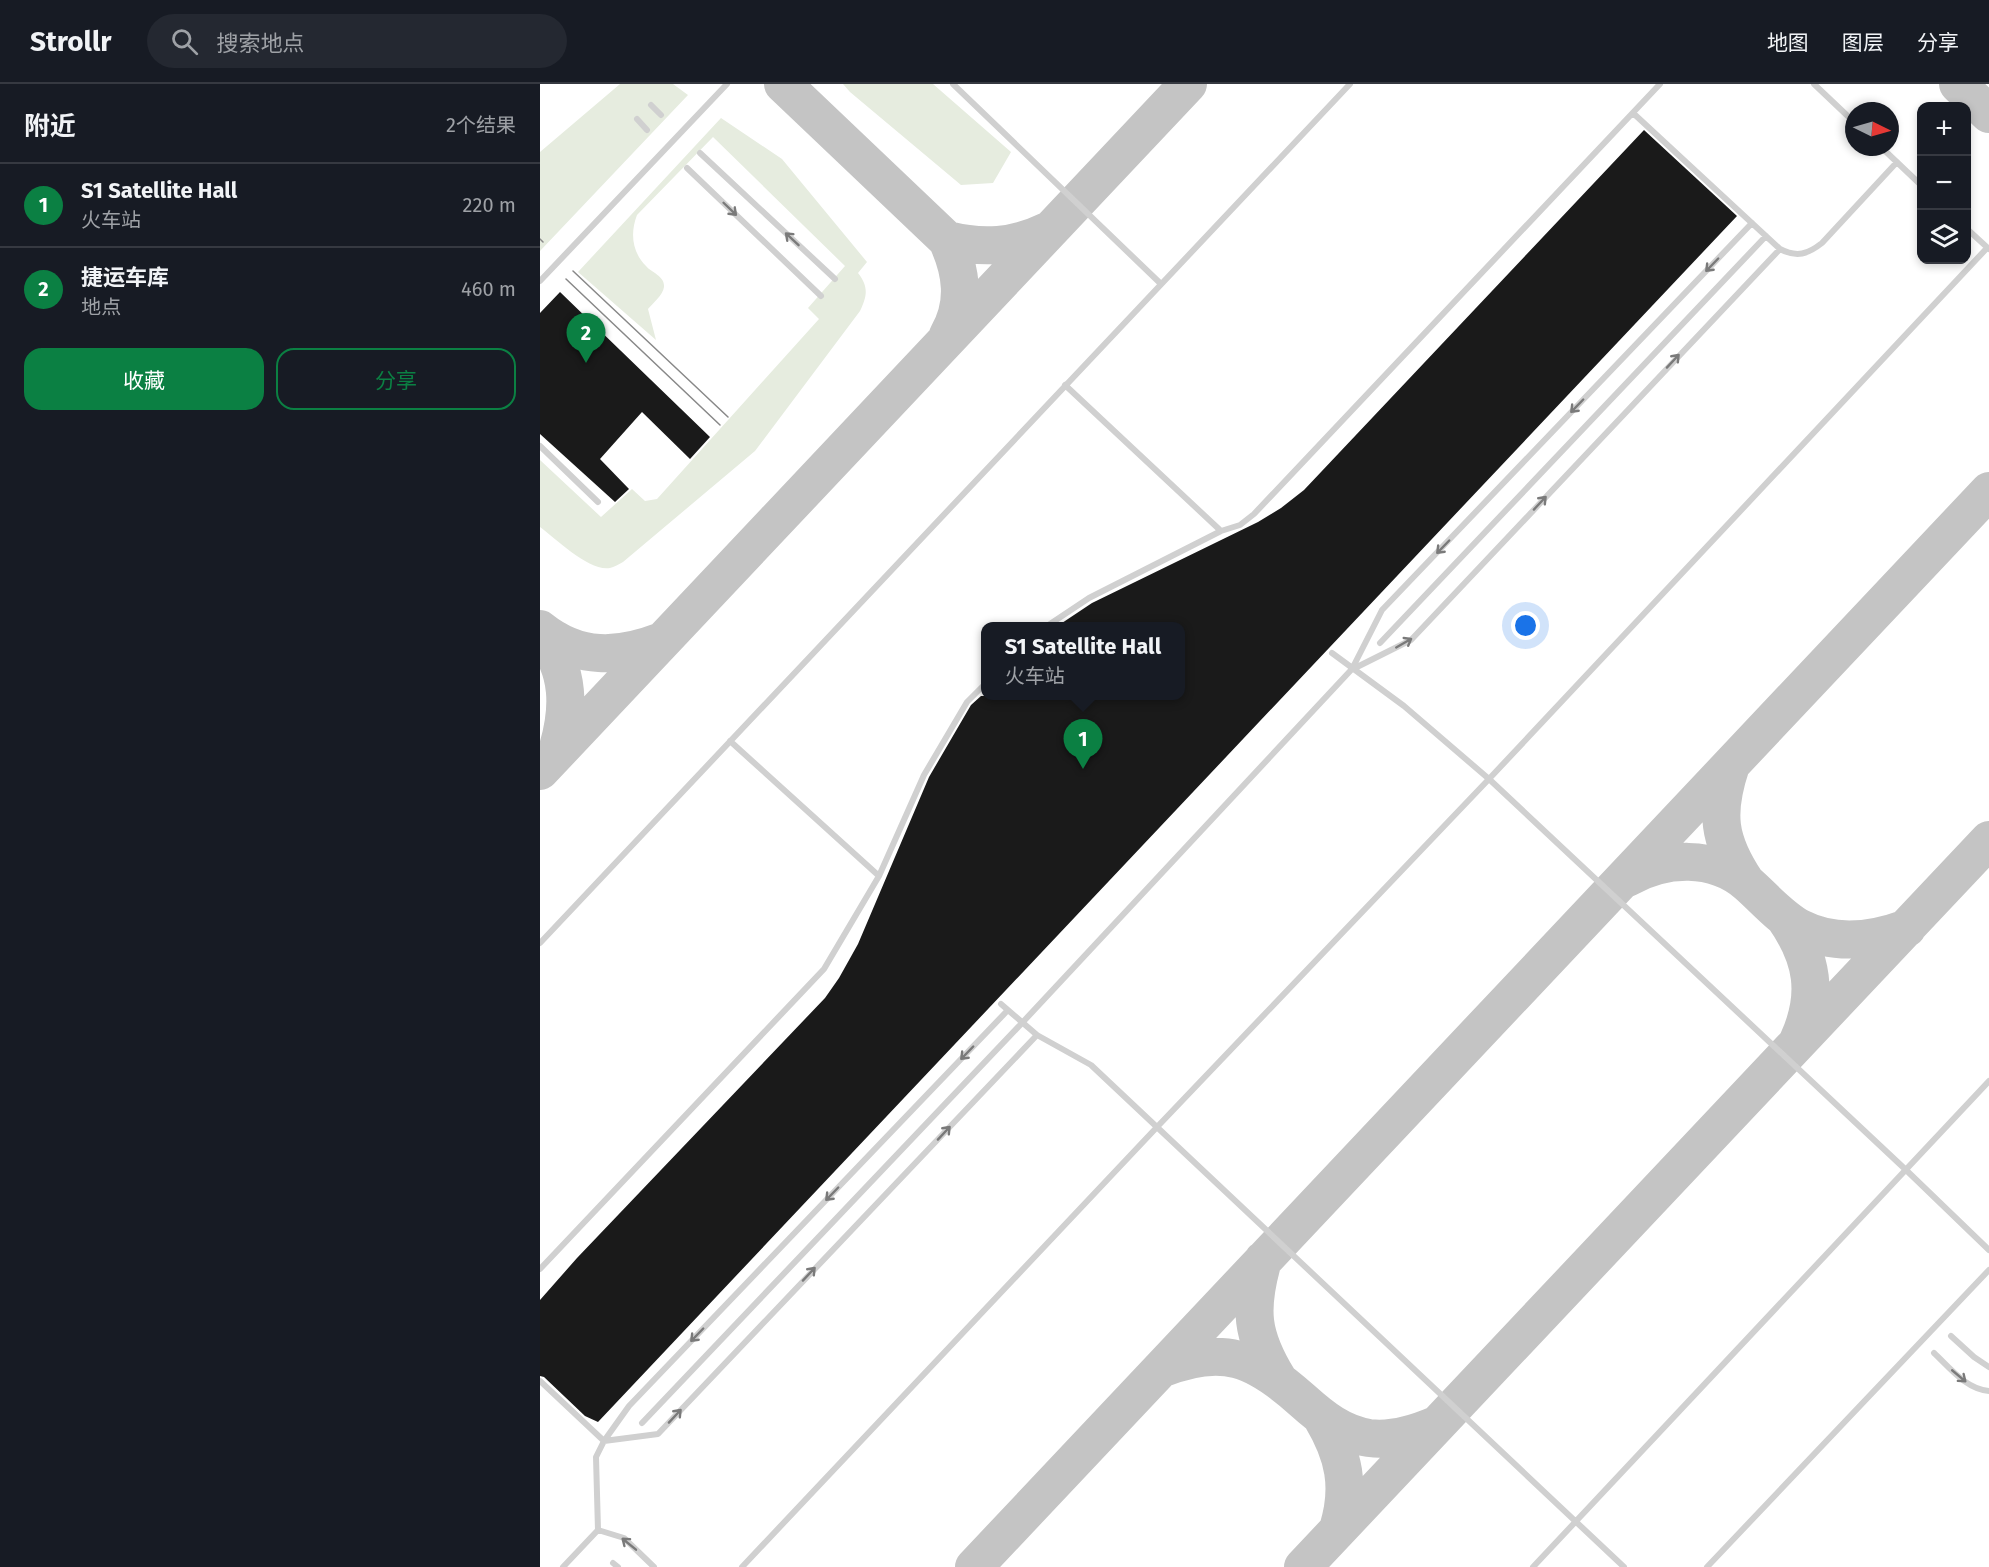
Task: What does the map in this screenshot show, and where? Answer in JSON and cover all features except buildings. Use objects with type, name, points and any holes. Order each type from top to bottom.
[{"type":"lane","points":[[540,281],[727,84]]},
{"type":"lane","points":[[953,84],[1160,283]]},
{"type":"lane","points":[[540,943],[1350,84]]},
{"type":"lane","points":[[1054,622],[1089,598],[1221,531],[1240,525],[1254,514],[1660,84]]},
{"type":"lane","points":[[1814,84],[1845,113]]},
{"type":"lane","points":[[651,105],[661,115]]},
{"type":"lane","points":[[1633,113],[1780,249],[1786,252],[1809,253],[1822,243],[1897,162]]},
{"type":"lane","points":[[636,119],[647,130]]},
{"type":"lane","points":[[700,153],[835,279]]},
{"type":"lane","points":[[1891,156],[1917,181]]},
{"type":"lane","points":[[687,168],[821,296]]},
{"type":"lane","points":[[642,1423],[1022,1023],[1352,669],[1382,610],[1752,223]]},
{"type":"lane","points":[[742,1567],[1489,779],[1988,248],[1971,233]]},
{"type":"lane","points":[[1380,643],[1766,236]]},
{"type":"lane","points":[[1352,669],[1411,640],[1780,249]]},
{"type":"lane","points":[[1065,385],[1221,531]]},
{"type":"lane","points":[[540,446],[598,502]]},
{"type":"lane","points":[[1332,653],[1404,706],[1489,779],[1989,1250]]},
{"type":"lane","points":[[540,1269],[824,969],[879,876],[924,775],[967,702],[981,688]]},
{"type":"lane","points":[[730,741],[879,876]]},
{"type":"lane","points":[[1001,1004],[1037,1035],[1091,1065],[1624,1567]]},
{"type":"lane","points":[[563,1567],[598,1530],[596,1456],[629,1406],[1007,1011]]},
{"type":"lane","points":[[604,1441],[658,1434],[1037,1035]]},
{"type":"lane","points":[[1533,1567],[1989,1081]]},
{"type":"lane","points":[[1707,1567],[1989,1270]]},
{"type":"lane","points":[[1951,1336],[1989,1367]]},
{"type":"lane","points":[[1934,1353],[1970,1384],[1980,1390],[1989,1391]]},
{"type":"lane","points":[[540,1381],[604,1441]]},
{"type":"lane","points":[[598,1530],[624,1538],[654,1567]]},
{"type":"shaded area","points":[[620,84],[673,84],[688,95],[540,251],[540,152]]},
{"type":"shaded area","points":[[843,84],[933,84],[1011,152],[993,183],[961,185]]},
{"type":"shaded area","points":[[721,118],[782,159],[867,262],[858,273],[865,287],[864,301],[860,311],[755,451],[623,562],[610,568],[602,568],[583,560],[540,527],[540,460],[601,517],[632,489],[645,501],[657,499],[819,319],[808,308],[845,266],[713,137],[637,215],[633,229],[635,248],[641,261],[664,283],[662,293],[648,309],[656,340],[578,272]]},
{"type":"taxiway","points":[[783,84],[947,240],[956,264],[960,288],[958,312],[948,335]]},
{"type":"taxiway","points":[[540,771],[1188,84]]},
{"type":"taxiway","points":[[1958,84],[1989,114]]},
{"type":"taxiway","points":[[947,240],[973,245],[998,245],[1023,240],[1047,231]]},
{"type":"taxiway","points":[[974,1567],[1989,491]]},
{"type":"taxiway","points":[[540,629],[569,646],[599,653],[630,651],[662,641]]},
{"type":"taxiway","points":[[540,633],[558,661],[565,691],[564,722],[556,754]]},
{"type":"taxiway","points":[[1731,765],[1723,798],[1722,826],[1730,853],[1746,882]]},
{"type":"taxiway","points":[[1303,1567],[1989,840]]},
{"type":"taxiway","points":[[1627,878],[1657,866],[1673,863],[1704,863],[1734,874],[1786,919],[1813,934],[1854,940],[1880,936],[1907,928]]},
{"type":"taxiway","points":[[1784,917],[1801,947],[1810,977],[1809,1008],[1798,1041]]},
{"type":"taxiway","points":[[1263,1260],[1254,1308],[1255,1321],[1262,1349],[1278,1379]]},
{"type":"taxiway","points":[[1161,1369],[1203,1357],[1237,1359],[1269,1374],[1317,1413],[1333,1424],[1359,1436],[1369,1438],[1404,1436],[1436,1425]]},
{"type":"taxiway","points":[[1322,1418],[1336,1445],[1343,1472],[1344,1499],[1338,1529]]},
{"type":"tram line","points":[[540,239],[543,242]]},
{"type":"tram line","points":[[573,271],[728,417]]},
{"type":"tram line","points":[[566,279],[720,425]]},
{"type":"place","name":"捷运车库","points":[[586,363]]},
{"type":"place","name":"S1 Satellite Hall","points":[[1083,769]]}]
